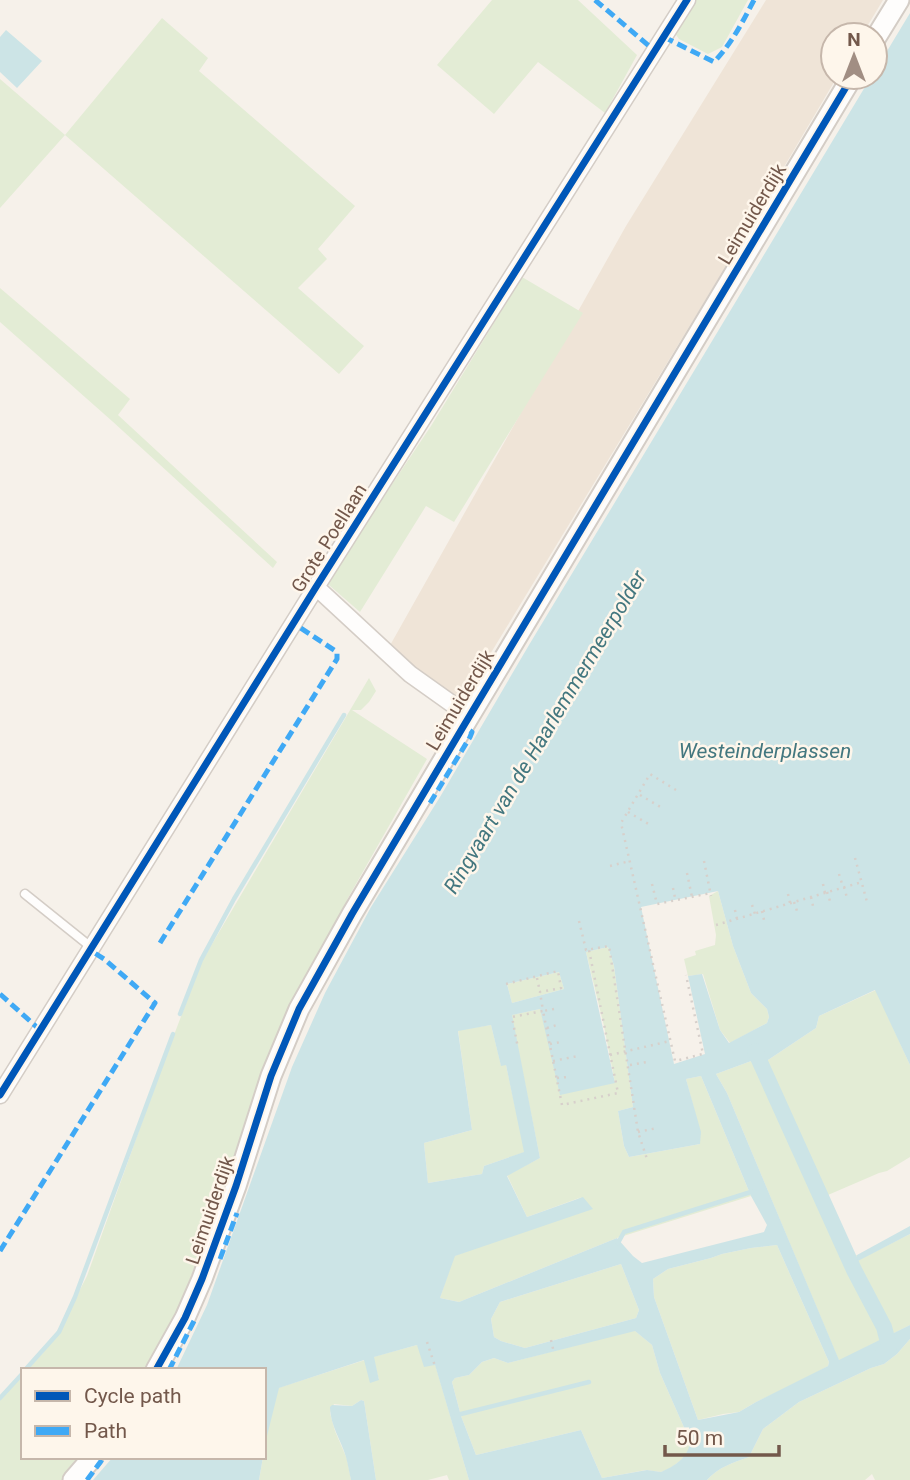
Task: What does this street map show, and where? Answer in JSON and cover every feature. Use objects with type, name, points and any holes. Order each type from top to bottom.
[{"type":"street","name":"Grote Poellaan","points":[[0,1095],[316,587],[687,0]]},
{"type":"street","points":[[886,21],[899,0]]},
{"type":"street","name":"Leimuiderdijk","points":[[157,1368],[185,1318],[202,1279],[263,1114],[271,1076],[299,1009],[346,923],[844,91]]},
{"type":"street","name":"Grote Poellaan","points":[[316,587],[410,674],[469,716]]},
{"type":"street","points":[[73,1480],[91,1459]]},
{"type":"lane","points":[[25,894],[91,947]]},
{"type":"path","points":[[676,790],[650,774],[621,823],[675,1061],[703,1054],[686,975]]},
{"type":"path","points":[[639,794],[664,809]]},
{"type":"path","points":[[628,812],[652,826]]},
{"type":"path","points":[[855,858],[867,902]]},
{"type":"path","points":[[610,866],[630,861]]},
{"type":"path","points":[[652,884],[657,904],[711,894],[704,861]]},
{"type":"path","points":[[687,873],[692,897]]},
{"type":"path","points":[[839,874],[847,898]]},
{"type":"path","points":[[716,925],[862,882]]},
{"type":"path","points":[[823,884],[830,901]]},
{"type":"path","points":[[673,888],[676,900]]},
{"type":"path","points":[[805,890],[813,906]]},
{"type":"path","points":[[788,894],[797,911]]},
{"type":"path","points":[[770,900],[772,908]]},
{"type":"path","points":[[752,905],[755,914]]},
{"type":"path","points":[[778,907],[780,914]]},
{"type":"path","points":[[735,910],[737,919]]},
{"type":"path","points":[[762,912],[764,920]]},
{"type":"path","points":[[745,916],[747,925]]},
{"type":"path","points":[[537,976],[562,1105],[618,1093],[589,950],[586,950],[579,921]]},
{"type":"path","points":[[589,950],[609,946],[638,1132],[647,1159]]},
{"type":"path","points":[[644,956],[651,955]]},
{"type":"path","points":[[506,984],[558,971],[561,988],[540,992]]},
{"type":"path","points":[[518,1048],[512,1017],[554,1009]]},
{"type":"path","points":[[657,1012],[663,1010]]},
{"type":"path","points":[[547,1028],[557,1026]]},
{"type":"path","points":[[610,1055],[670,1041]]},
{"type":"path","points":[[550,1044],[561,1042]]},
{"type":"path","points":[[553,1061],[578,1056]]},
{"type":"path","points":[[628,1066],[647,1062]]},
{"type":"path","points":[[557,1078],[568,1077]]},
{"type":"path","points":[[630,1078],[638,1077]]},
{"type":"path","points":[[634,1105],[641,1104]]},
{"type":"path","points":[[636,1118],[644,1117]]},
{"type":"path","points":[[638,1132],[657,1128]]},
{"type":"path","points":[[551,1340],[554,1353]]},
{"type":"path","points":[[427,1342],[435,1366]]},
{"type":"shaded area","points":[[766,0],[883,0],[870,21],[819,21],[819,91],[829,91],[461,702],[388,649],[626,226]]},
{"type":"green space","points":[[492,0],[578,0],[637,55],[605,113],[538,62],[494,114],[437,65]]},
{"type":"green space","points":[[694,0],[748,0],[722,47],[708,54],[679,39],[674,32]]},
{"type":"green space","points":[[162,18],[208,58],[199,71],[355,206],[318,249],[327,259],[298,288],[364,346],[339,374],[65,135]]},
{"type":"green space","points":[[0,79],[65,135],[0,208]]},
{"type":"green space","points":[[522,277],[583,313],[454,522],[426,506],[360,612],[329,585],[330,577],[431,426]]},
{"type":"green space","points":[[0,288],[130,399],[118,415],[277,562],[273,568],[0,322]]},
{"type":"green space","points":[[369,678],[376,691],[361,710],[352,710],[427,759],[348,898],[278,1045],[182,1300],[150,1368],[29,1368],[43,1353],[66,1317],[87,1276],[202,961]]},
{"type":"green space","points":[[718,891],[733,946],[751,993],[767,1009],[769,1017],[767,1023],[730,1043],[720,1030],[703,974],[688,976],[684,959],[696,955],[695,951],[715,945],[716,935],[709,896]]},
{"type":"green space","points":[[608,947],[614,966],[633,1107],[618,1111],[624,1146],[629,1157],[700,1144],[686,1079],[701,1076],[751,1196],[617,1238],[459,1302],[440,1298],[454,1256],[582,1197],[527,1217],[507,1175],[540,1158],[511,1015],[540,1009],[544,1023],[615,1083],[586,952]]},
{"type":"green space","points":[[559,972],[564,989],[512,1003],[507,984]]},
{"type":"green space","points":[[876,990],[910,1065],[910,1157],[887,1171],[821,1198],[846,1256],[857,1255],[856,1261],[910,1234],[910,1325],[839,1361],[727,1093],[716,1074],[754,1060],[761,1072],[768,1060],[816,1028],[819,1016]]},
{"type":"green space","points":[[491,1025],[501,1065],[506,1065],[525,1152],[484,1166],[482,1174],[428,1183],[424,1143],[472,1130],[458,1030]]},
{"type":"green space","points":[[777,1245],[829,1362],[828,1366],[739,1412],[698,1420],[654,1297],[653,1279],[668,1269],[722,1254]]},
{"type":"green space","points":[[621,1264],[639,1310],[636,1318],[525,1348],[494,1337],[491,1319],[500,1302]]},
{"type":"green space","points":[[634,1330],[652,1345],[660,1373],[690,1441],[690,1450],[680,1461],[661,1472],[646,1470],[602,1478],[581,1430],[476,1455],[461,1416],[452,1382],[455,1378],[469,1375],[482,1362],[494,1358],[508,1363]]},
{"type":"green space","points":[[910,1339],[910,1480],[875,1480],[872,1474],[865,1480],[707,1480],[731,1463],[749,1457],[763,1429],[799,1402],[884,1364]]},
{"type":"green space","points":[[417,1345],[435,1364],[469,1480],[449,1480],[447,1475],[428,1480],[376,1480],[364,1401],[361,1400],[352,1406],[334,1404],[330,1413],[347,1459],[351,1480],[259,1480],[263,1459],[266,1459],[268,1426],[278,1388],[365,1360],[379,1380],[373,1357]]},
{"type":"green space","points":[[21,1377],[21,1459],[82,1459],[63,1480],[0,1480],[0,1400]]},
{"type":"water","points":[[910,13],[910,1065],[875,990],[819,1016],[816,1028],[768,1060],[761,1072],[754,1060],[716,1074],[727,1093],[839,1360],[910,1325],[910,1339],[884,1364],[799,1402],[763,1429],[749,1457],[731,1463],[707,1480],[469,1480],[435,1365],[424,1367],[417,1345],[374,1357],[379,1380],[370,1383],[364,1360],[279,1388],[266,1440],[266,1368],[177,1368],[207,1305],[292,1067],[325,993],[371,907],[440,797],[863,91],[889,91],[889,48]],"holes":[[[718,891],[733,946],[751,993],[767,1009],[767,1023],[729,1043],[720,1030],[702,974],[688,976],[705,1054],[674,1064],[641,907]],[[608,947],[614,966],[633,1107],[618,1111],[624,1146],[629,1157],[700,1144],[701,1132],[686,1079],[701,1076],[751,1196],[767,1225],[764,1232],[642,1263],[617,1238],[459,1302],[440,1298],[455,1256],[593,1209],[583,1197],[527,1217],[507,1176],[540,1158],[512,1015],[540,1009],[560,1095],[615,1083],[586,952]],[[559,972],[564,989],[512,1003],[507,984]],[[491,1025],[501,1066],[506,1065],[524,1152],[484,1166],[482,1174],[428,1183],[424,1143],[472,1130],[458,1031]],[[777,1245],[829,1362],[828,1366],[739,1412],[698,1420],[654,1297],[653,1279],[668,1269],[722,1254]],[[621,1264],[639,1310],[636,1318],[525,1348],[494,1337],[491,1319],[500,1302]],[[635,1331],[652,1345],[660,1373],[690,1441],[687,1452],[676,1464],[661,1472],[647,1470],[602,1478],[581,1430],[476,1455],[461,1416],[452,1382],[455,1378],[469,1375],[482,1362],[494,1358],[508,1363]]]},
{"type":"water","points":[[6,30],[42,61],[17,88],[0,72],[0,37]]},
{"type":"water","points":[[910,1226],[910,1234],[856,1262],[857,1255]]},
{"type":"water","points":[[364,1401],[376,1480],[351,1480],[346,1457],[330,1414],[332,1405],[352,1406]]},
{"type":"water","points":[[111,1459],[263,1459],[259,1480],[93,1480]]},
{"type":"waterway","points":[[180,1014],[201,960],[234,899],[344,715]]},
{"type":"waterway","points":[[27,1368],[59,1332],[75,1297],[173,1034]]},
{"type":"waterway","points":[[755,1051],[854,1270],[884,1327],[889,1346],[883,1354]]},
{"type":"waterway","points":[[618,1243],[624,1232],[754,1191]]},
{"type":"waterway","points":[[0,1398],[21,1375]]},
{"type":"waterway","points":[[457,1415],[589,1382]]},
{"type":"marked path","points":[[595,0],[655,51]]},
{"type":"marked path","points":[[664,37],[714,62],[741,25],[754,0]]},
{"type":"marked path","points":[[160,943],[337,659],[337,652],[293,623]]},
{"type":"marked path","points":[[430,803],[470,737],[472,732],[469,730]]},
{"type":"marked path","points":[[0,1251],[155,1003],[90,950]]},
{"type":"marked path","points":[[0,994],[40,1030]]},
{"type":"marked path","points":[[220,1259],[237,1213]]},
{"type":"marked path","points":[[170,1368],[196,1317]]},
{"type":"marked path","points":[[87,1480],[103,1459]]},
{"type":"cycle path","points":[[0,1095],[316,587],[687,0]]},
{"type":"cycle path","points":[[157,1368],[185,1318],[202,1279],[236,1186],[271,1076],[299,1009],[352,914],[844,91]]},
{"type":"water label","name":"Ringvaart van de Haarlemmermeerpolder","points":[[545,732]]},
{"type":"water label","name":"Westeinderplassen","points":[[765,751]]}]
